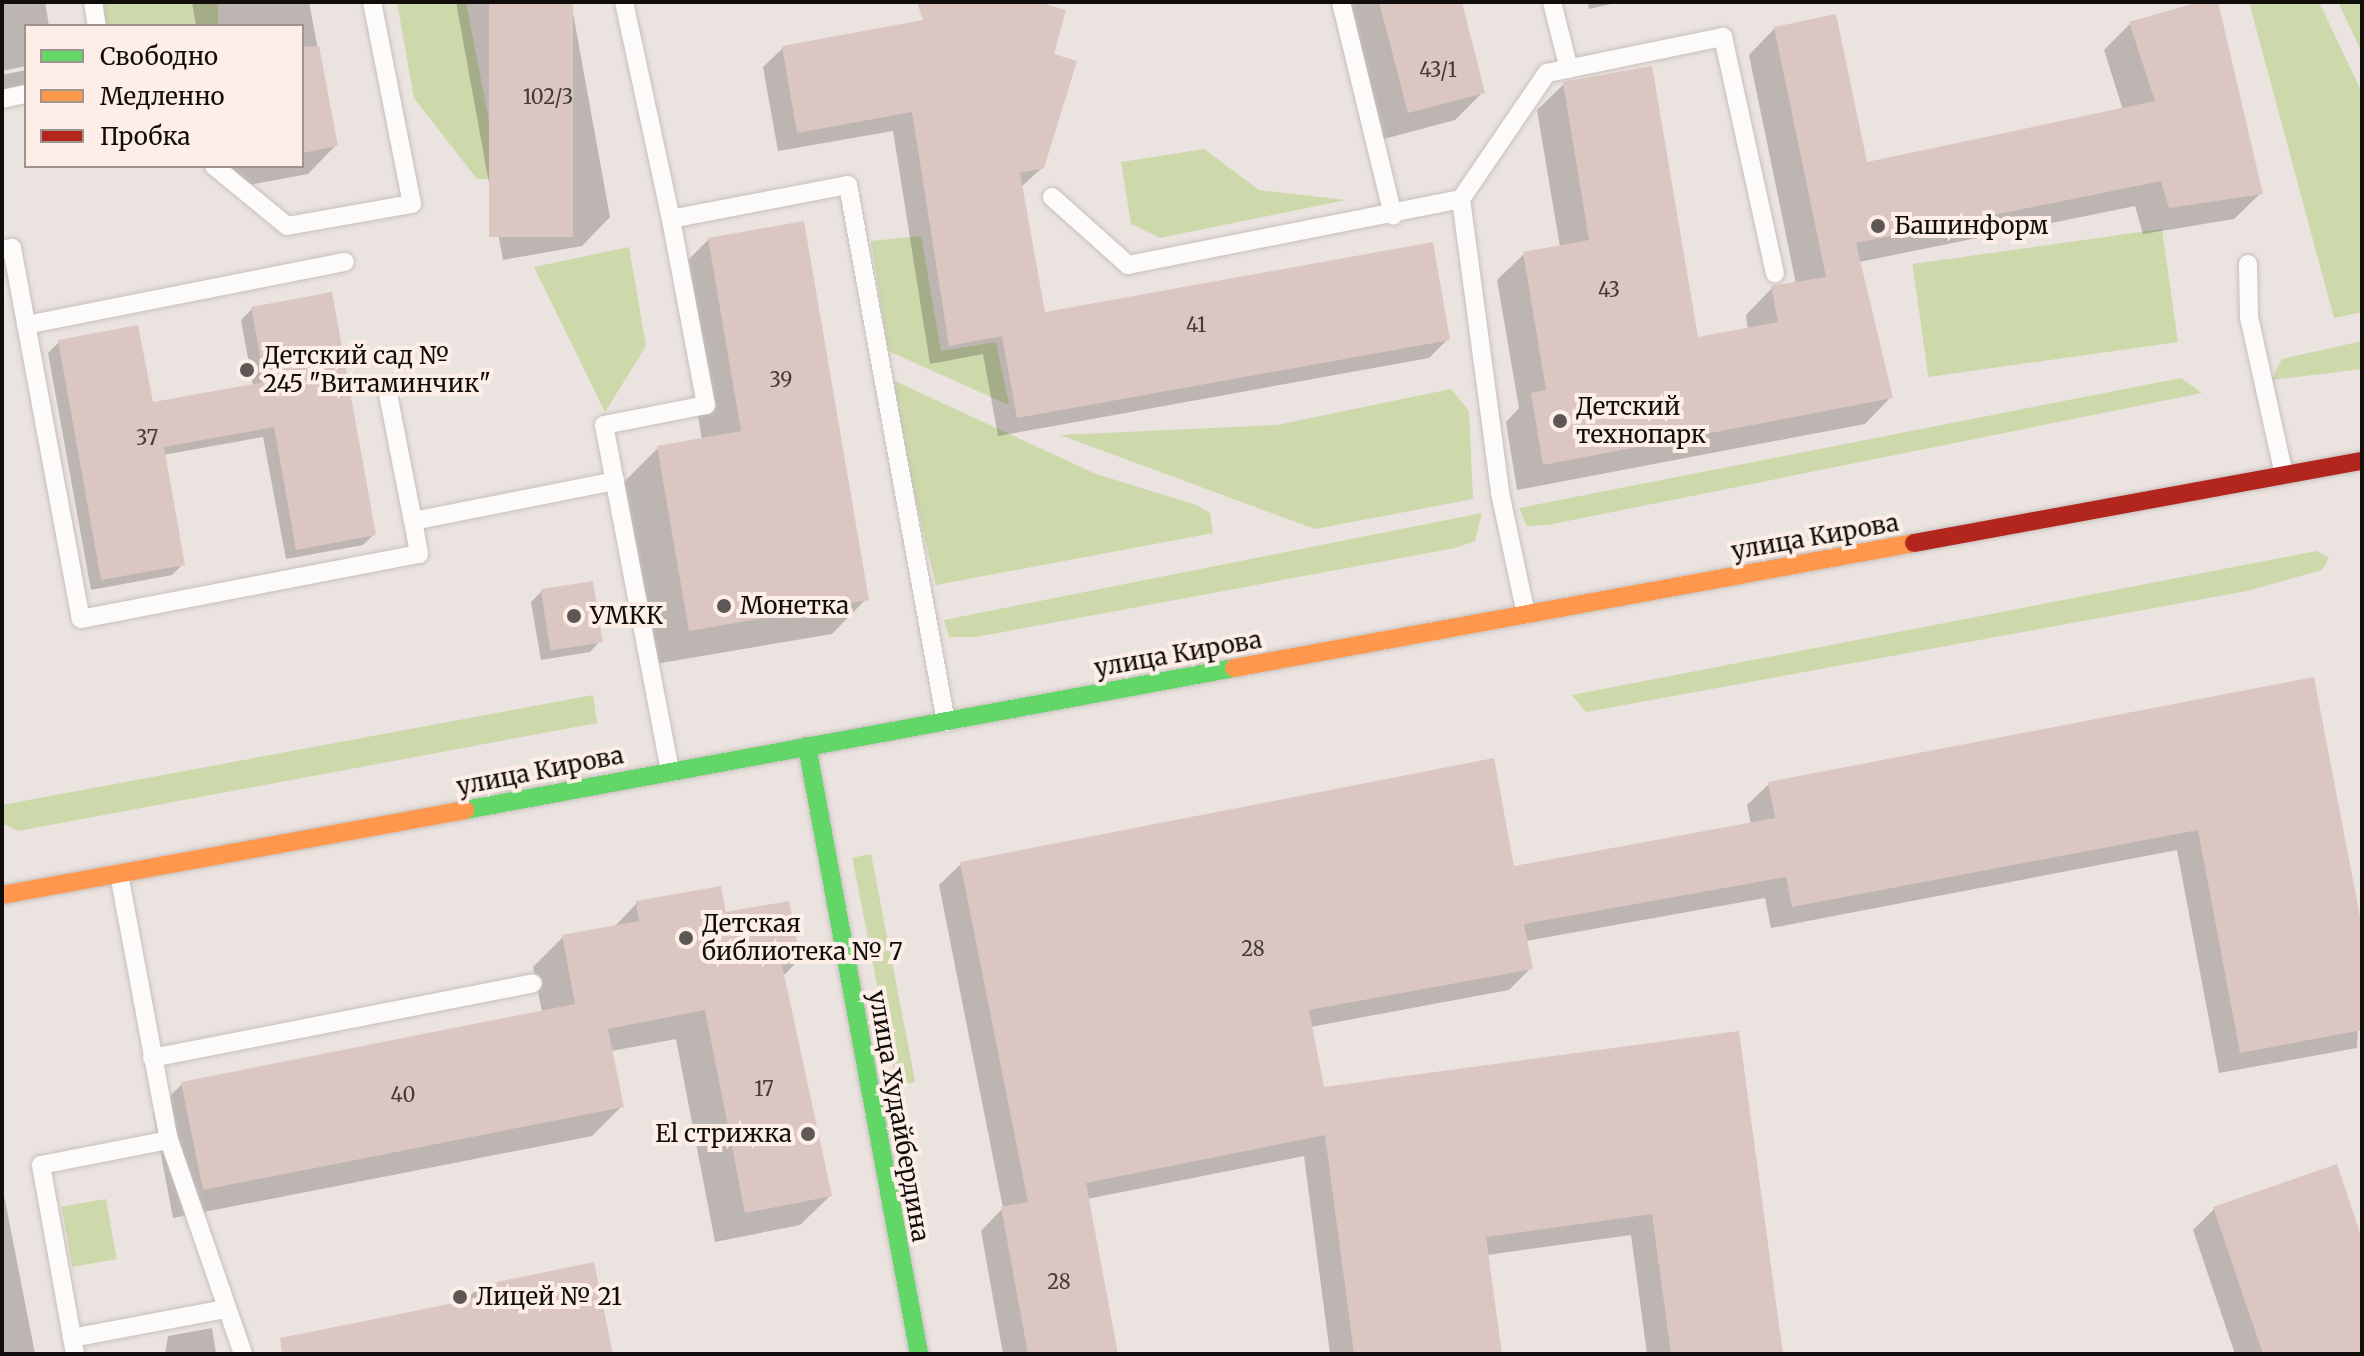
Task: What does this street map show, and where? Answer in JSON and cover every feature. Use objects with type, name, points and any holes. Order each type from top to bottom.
[{"type":"street","name":"улица Кирова","points":[[2,895],[2362,461]]},
{"type":"street","name":"улица Худайбердина","points":[[807,746],[919,1354]]},
{"type":"lane","points":[[93,2],[97,24]]},
{"type":"lane","points":[[216,168],[287,226],[412,204],[372,2]]},
{"type":"lane","points":[[624,2],[671,219],[706,405],[604,425],[670,771]]},
{"type":"lane","points":[[1341,2],[1393,216]]},
{"type":"lane","points":[[1552,2],[1569,69]]},
{"type":"lane","points":[[1052,197],[1128,265],[1393,216],[1461,199],[1547,73],[1723,37],[1775,273]]},
{"type":"lane","points":[[2,99],[24,94]]},
{"type":"lane","points":[[671,219],[848,185],[946,722]]},
{"type":"lane","points":[[1461,199],[1500,493],[1526,614]]},
{"type":"lane","points":[[2,250],[12,248],[81,619],[419,554],[387,389]]},
{"type":"lane","points":[[26,325],[345,262]]},
{"type":"lane","points":[[2248,264],[2249,317],[2284,475]]},
{"type":"lane","points":[[413,521],[615,481]]},
{"type":"lane","points":[[119,874],[169,1140],[243,1354]]},
{"type":"lane","points":[[152,1058],[533,983]]},
{"type":"lane","points":[[169,1140],[41,1165],[74,1346],[226,1309]]},
{"type":"green space","points":[[104,2],[218,2],[218,24],[104,24]]},
{"type":"green space","points":[[397,2],[466,2],[500,179],[477,179],[414,98]]},
{"type":"green space","points":[[2249,2],[2319,2],[2362,93],[2362,312],[2334,318]]},
{"type":"green space","points":[[2338,2],[2362,2],[2362,53]]},
{"type":"green space","points":[[1204,149],[1259,190],[1346,200],[1160,238],[1131,224],[1121,162]]},
{"type":"green space","points":[[2162,229],[2178,342],[1928,377],[1912,264]]},
{"type":"green space","points":[[921,236],[941,351],[996,342],[1009,405],[888,351],[871,241]]},
{"type":"green space","points":[[629,247],[646,346],[605,412],[534,267]]},
{"type":"green space","points":[[2362,341],[2362,369],[2271,380],[2282,359]]},
{"type":"green space","points":[[886,377],[1096,474],[1197,505],[1210,513],[1213,533],[936,585]]},
{"type":"green space","points":[[2181,378],[2202,393],[1548,525],[1527,526],[1519,508]]},
{"type":"green space","points":[[1451,389],[1469,411],[1473,499],[1315,529],[1060,435],[1277,425]]},
{"type":"green space","points":[[1482,513],[1475,541],[1455,548],[976,637],[949,637],[944,620]]},
{"type":"green space","points":[[2317,551],[2329,558],[2322,570],[2247,591],[1586,712],[1572,695]]},
{"type":"green space","points":[[593,695],[597,723],[18,831],[2,823],[2,805]]},
{"type":"green space","points":[[871,854],[915,1082],[897,1085],[852,858]]},
{"type":"green space","points":[[106,1199],[117,1259],[72,1267],[62,1207]]},
{"type":"building","points":[[489,2],[573,2],[573,237],[489,237]]},
{"type":"building","points":[[917,2],[1038,2],[1066,10],[1054,54],[1077,61],[1044,168],[1020,173],[1045,312],[1433,242],[1450,340],[1017,418],[1002,336],[949,346],[912,112],[797,133],[782,46],[923,20]]},
{"type":"building","points":[[1379,2],[1462,2],[1485,93],[1408,113]]},
{"type":"building","points":[[2199,2],[2218,2],[2263,194],[2169,208],[2161,181],[1856,243],[1893,398],[1543,465],[1531,393],[1546,390],[1523,252],[1589,240],[1563,82],[1652,66],[1698,337],[1778,322],[1771,286],[1826,277],[1774,27],[1836,14],[1867,162],[2155,101],[2129,22]]},
{"type":"building","points":[[319,46],[338,146],[304,153],[304,47]]},
{"type":"building","points":[[804,221],[869,600],[689,631],[657,446],[741,431],[708,238]]},
{"type":"building","points":[[332,292],[376,535],[296,550],[274,427],[164,447],[185,565],[101,580],[58,340],[138,325],[153,402],[265,382],[251,307]]},
{"type":"building","points":[[593,581],[603,642],[550,651],[541,589]]},
{"type":"building","points":[[2314,677],[2362,927],[2362,1030],[2240,1053],[2198,830],[1792,907],[1786,877],[1524,924],[1533,969],[1309,1010],[1324,1087],[1739,1031],[1783,1354],[1671,1354],[1652,1214],[1486,1237],[1502,1354],[1354,1354],[1325,1135],[1086,1183],[1118,1354],[1028,1354],[1001,1207],[1028,1202],[960,862],[1494,758],[1514,866],[1775,818],[1768,782]]},
{"type":"building","points":[[721,886],[726,912],[789,901],[801,962],[782,965],[832,1196],[745,1213],[705,1010],[608,1029],[624,1107],[203,1190],[181,1082],[575,1004],[562,935],[639,921],[636,901]]},
{"type":"building","points":[[2337,1164],[2362,1239],[2362,1354],[2263,1354],[2213,1207]]},
{"type":"building","points":[[594,1262],[613,1354],[282,1354],[280,1338],[479,1298],[477,1286]]},
{"type":"traffic: fast","points":[[465,810],[1234,668]]},
{"type":"traffic: fast","points":[[807,746],[919,1354]]},
{"type":"traffic: slow","points":[[1234,668],[1914,543]]},
{"type":"traffic: slow","points":[[2,895],[465,810]]},
{"type":"traffic: jam","points":[[1914,543],[2362,461]]},
{"type":"place","name":"Башинформ","points":[[1878,226]]},
{"type":"place","name":"Детский сад № 245 \"Витаминчик\"","points":[[247,370]]},
{"type":"place","name":"Детский технопарк","points":[[1560,421]]},
{"type":"place","name":"Монетка","points":[[724,606]]},
{"type":"place","name":"УМКК","points":[[574,616]]},
{"type":"place","name":"Детская библиотека № 7","points":[[686,938]]},
{"type":"place","name":"El стрижка","points":[[808,1134]]},
{"type":"place","name":"Лицей № 21","points":[[460,1297]]}]
